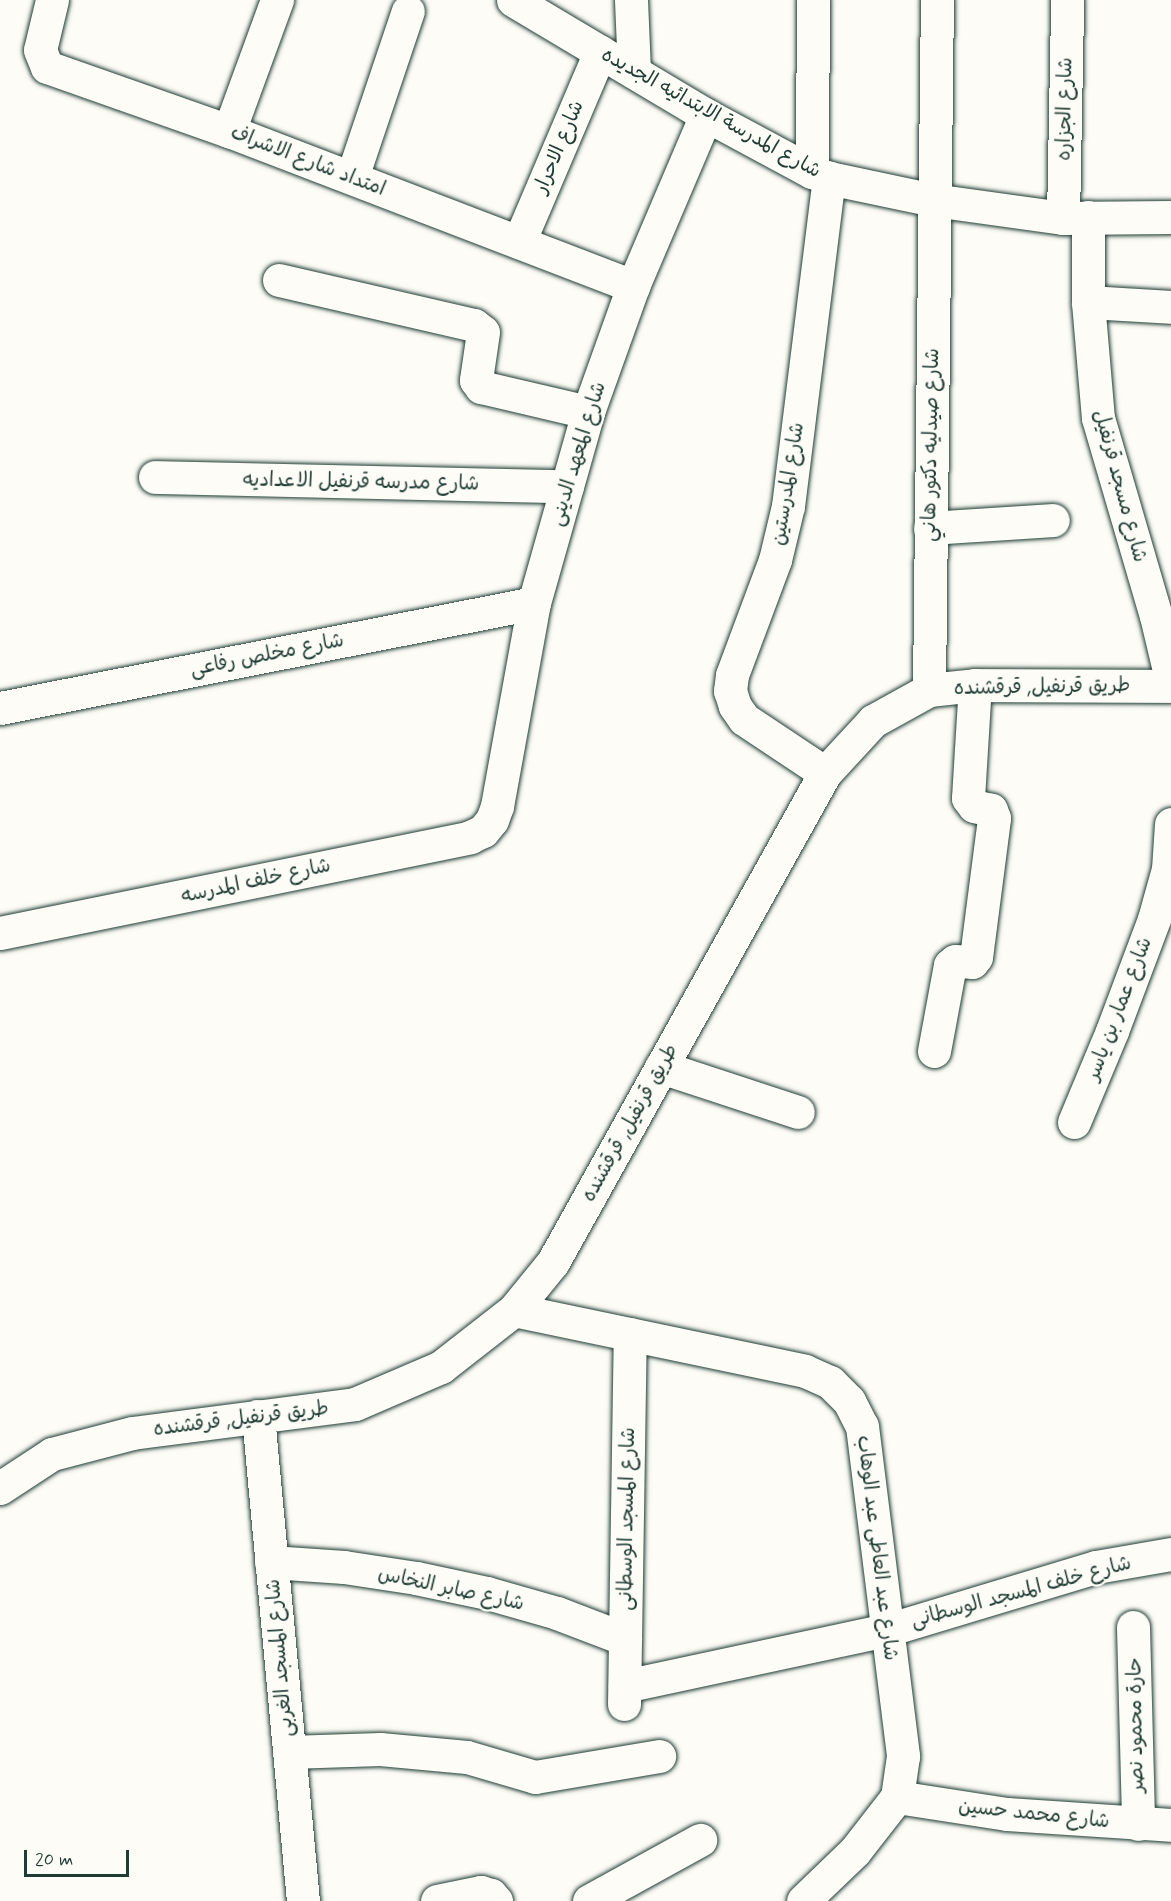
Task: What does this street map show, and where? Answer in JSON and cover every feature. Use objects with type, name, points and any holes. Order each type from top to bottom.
[{"type":"street","name":"امتداد شارع الاشراف","points":[[52,0],[40,50],[47,67],[229,130],[633,286]]},
{"type":"street","points":[[229,130],[277,0]]},
{"type":"street","name":"شارع المدرسة الابتدائيه الجديده","points":[[513,0],[706,115],[820,175],[933,200],[1076,218],[1171,217]]},
{"type":"street","points":[[631,0],[634,72]]},
{"type":"street","name":"شارع المدرستين","points":[[813,0],[820,175],[788,506],[775,560],[732,675],[730,691],[735,706],[744,719],[825,773]]},
{"type":"street","name":"شارع صيدليه دكتور هاني","points":[[929,690],[937,0]]},
{"type":"street","name":"شارع الجزاره","points":[[1068,0],[1076,218]]},
{"type":"street","points":[[352,177],[408,11]]},
{"type":"street","name":"شارع الاحرار","points":[[519,242],[600,52]]},
{"type":"street","name":"شارع المعهد الدينى","points":[[497,806],[534,603],[588,412],[633,286],[706,115]]},
{"type":"street","name":"شارع مسجد قرنفيل","points":[[1076,218],[1088,302],[1098,418],[1156,616],[1171,679]]},
{"type":"street","points":[[279,280],[474,325],[483,332],[476,380],[481,387],[588,412]]},
{"type":"street","points":[[1088,302],[1171,307]]},
{"type":"street","name":"شارع مدرسه قرنفيل الاعداديه","points":[[155,477],[567,486]]},
{"type":"street","points":[[930,528],[1053,520]]},
{"type":"street","name":"شارع مخلص رفاعى","points":[[0,708],[534,603]]},
{"type":"street","points":[[934,1051],[950,965],[954,961],[972,962],[976,957],[994,818],[991,810],[974,806],[968,798],[975,685]]},
{"type":"street","name":"طريق قرنفيل, قرقشنده","points":[[0,1488],[52,1454],[132,1433],[355,1404],[441,1367],[514,1310],[553,1262],[825,773],[873,721],[929,690],[975,685],[1171,686]]},
{"type":"street","name":"شارع خلف المدرسه","points":[[0,933],[470,837],[483,831],[492,820],[497,806]]},
{"type":"street","name":"شارع عمار بن ياسر","points":[[1074,1122],[1112,1031],[1154,919],[1167,869],[1171,824]]},
{"type":"street","points":[[662,1067],[798,1112]]},
{"type":"street","name":"شارع عبد العاطى عبد الوهاب","points":[[514,1310],[805,1371],[830,1382],[849,1401],[862,1426],[903,1756],[897,1797]]},
{"type":"street","name":"شارع المسجد الوسطانى","points":[[625,1695],[630,1334]]},
{"type":"street","name":"شارع المسجد الغربى","points":[[258,1416],[303,1901]]},
{"type":"street","name":"شارع خلف المسجد الوسطانى","points":[[625,1695],[887,1630],[1096,1568],[1171,1554]]},
{"type":"street","name":"شارع صابر النخاس","points":[[271,1562],[344,1567],[416,1578],[477,1591],[557,1613],[625,1639]]},
{"type":"street","name":"حارة محمود نصر","points":[[1133,1627],[1138,1824]]},
{"type":"street","points":[[289,1752],[380,1749],[467,1757],[535,1778],[659,1756]]},
{"type":"street","points":[[803,1901],[855,1851],[897,1797]]},
{"type":"street","name":"شارع محمد حسين","points":[[897,1797],[1007,1814],[1171,1825]]},
{"type":"street","points":[[589,1901],[700,1840]]},
{"type":"street","points":[[437,1901],[481,1892],[491,1895],[496,1901]]}]
